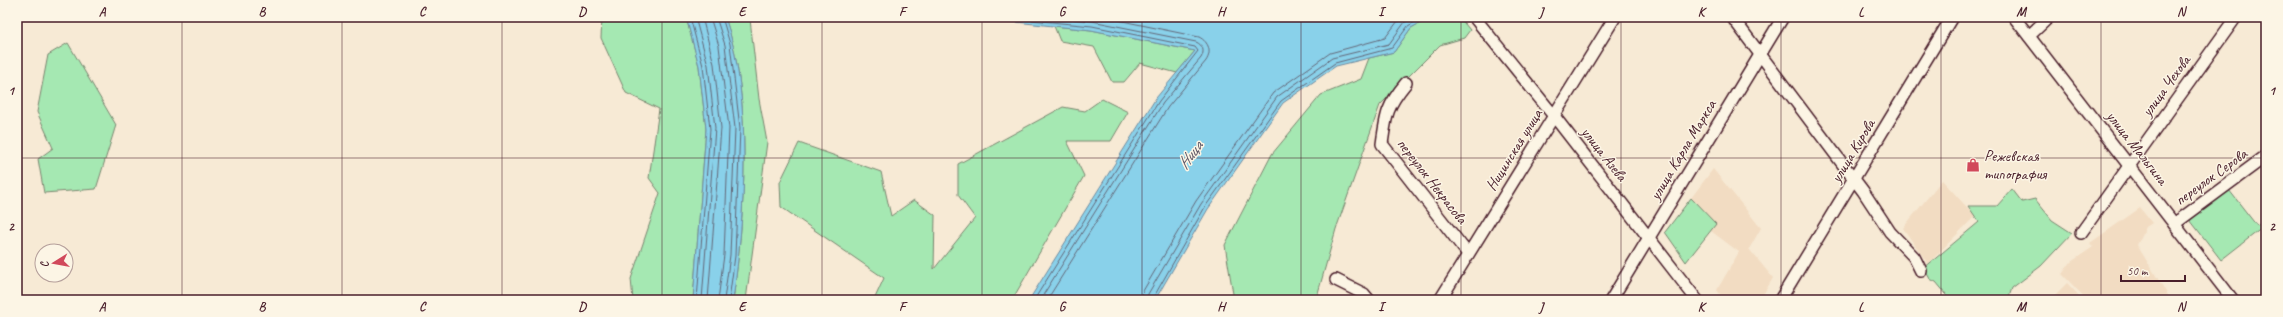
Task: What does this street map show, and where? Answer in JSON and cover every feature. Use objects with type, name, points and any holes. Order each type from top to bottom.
[{"type":"street","name":"улица Азева","points":[[1474,17],[1649,236],[1697,300]]},
{"type":"street","name":"Ницинская улица","points":[[1440,300],[1615,17]]},
{"type":"street","points":[[1732,17],[1890,232],[1914,257],[1921,271]]},
{"type":"street","name":"улица Карла Маркса","points":[[1611,300],[1783,17]]},
{"type":"street","name":"улица Кирова","points":[[1780,300],[1854,182],[1952,17]]},
{"type":"street","name":"улица Мальгина","points":[[2014,17],[2233,300]]},
{"type":"street","points":[[2029,36],[2049,17]]},
{"type":"street","name":"улица Чехова","points":[[2081,233],[2129,164],[2236,17]]},
{"type":"street","name":"переулок Некрасова","points":[[1406,83],[1391,101],[1386,115],[1382,144],[1468,254]]},
{"type":"street","name":"переулок Серова","points":[[2174,224],[2266,156]]},
{"type":"street","points":[[1336,280],[1364,294],[1369,300]]},
{"type":"shaded area","points":[[1713,169],[1761,228],[1749,249],[1773,278],[1760,300],[1745,300],[1742,297],[1740,300],[1724,300],[1717,290],[1739,252],[1711,231],[1715,224],[1691,198]]},
{"type":"shaded area","points":[[1942,180],[1975,216],[1928,264],[1903,228]]},
{"type":"shaded area","points":[[2140,208],[2152,223],[2146,227],[2137,245],[2171,300],[2087,300],[2062,274],[2071,262],[2093,247],[2090,243]]},
{"type":"shaded area","points":[[2067,283],[2083,300],[2050,300]]},
{"type":"green space","points":[[602,17],[686,17],[699,66],[706,129],[693,300],[633,300],[631,279],[660,193],[649,178],[659,109],[626,93],[601,38]]},
{"type":"green space","points":[[725,17],[748,17],[750,19],[759,99],[767,142],[746,300],[733,300],[741,231],[744,157],[743,120],[740,84],[734,49]]},
{"type":"green space","points":[[1431,17],[1459,17],[1470,30],[1464,38],[1440,45],[1380,105],[1336,229],[1316,300],[1234,300],[1225,245],[1272,154],[1321,95],[1361,79],[1369,58],[1394,52],[1411,28]]},
{"type":"green space","points":[[1054,26],[1091,30],[1195,51],[1177,73],[1140,63],[1124,82],[1112,82],[1094,47],[1060,41]]},
{"type":"green space","points":[[68,43],[116,125],[96,189],[44,193],[38,159],[53,148],[37,112],[48,55]]},
{"type":"green space","points":[[1102,99],[1128,112],[1111,141],[1067,141],[1084,176],[1012,300],[874,300],[884,278],[781,207],[780,182],[799,143],[881,172],[891,216],[914,200],[935,215],[934,269],[975,218],[958,195],[958,164],[1063,107],[1085,111]]},
{"type":"green space","points":[[2012,189],[2022,202],[2035,199],[2052,220],[2072,233],[2041,266],[2012,288],[2008,300],[1951,300],[1936,282],[1930,279],[1924,268],[1979,222],[1968,206],[1997,206]]},
{"type":"green space","points":[[2229,190],[2257,226],[2266,219],[2266,232],[2262,228],[2221,260],[2190,220]]},
{"type":"green space","points":[[1691,198],[1716,224],[1686,262],[1665,232]]},
{"type":"water","points":[[686,17],[725,17],[734,49],[740,84],[743,120],[743,194],[741,231],[733,300],[693,300],[706,129],[699,66]]},
{"type":"water","name":"Ница","points":[[968,17],[1431,17],[1411,28],[1394,52],[1336,66],[1283,103],[1208,209],[1155,300],[1029,300],[1156,98],[1195,51],[1091,30]]},
{"type":"place","name":"Режевская типография","points":[[1973,165]]}]
